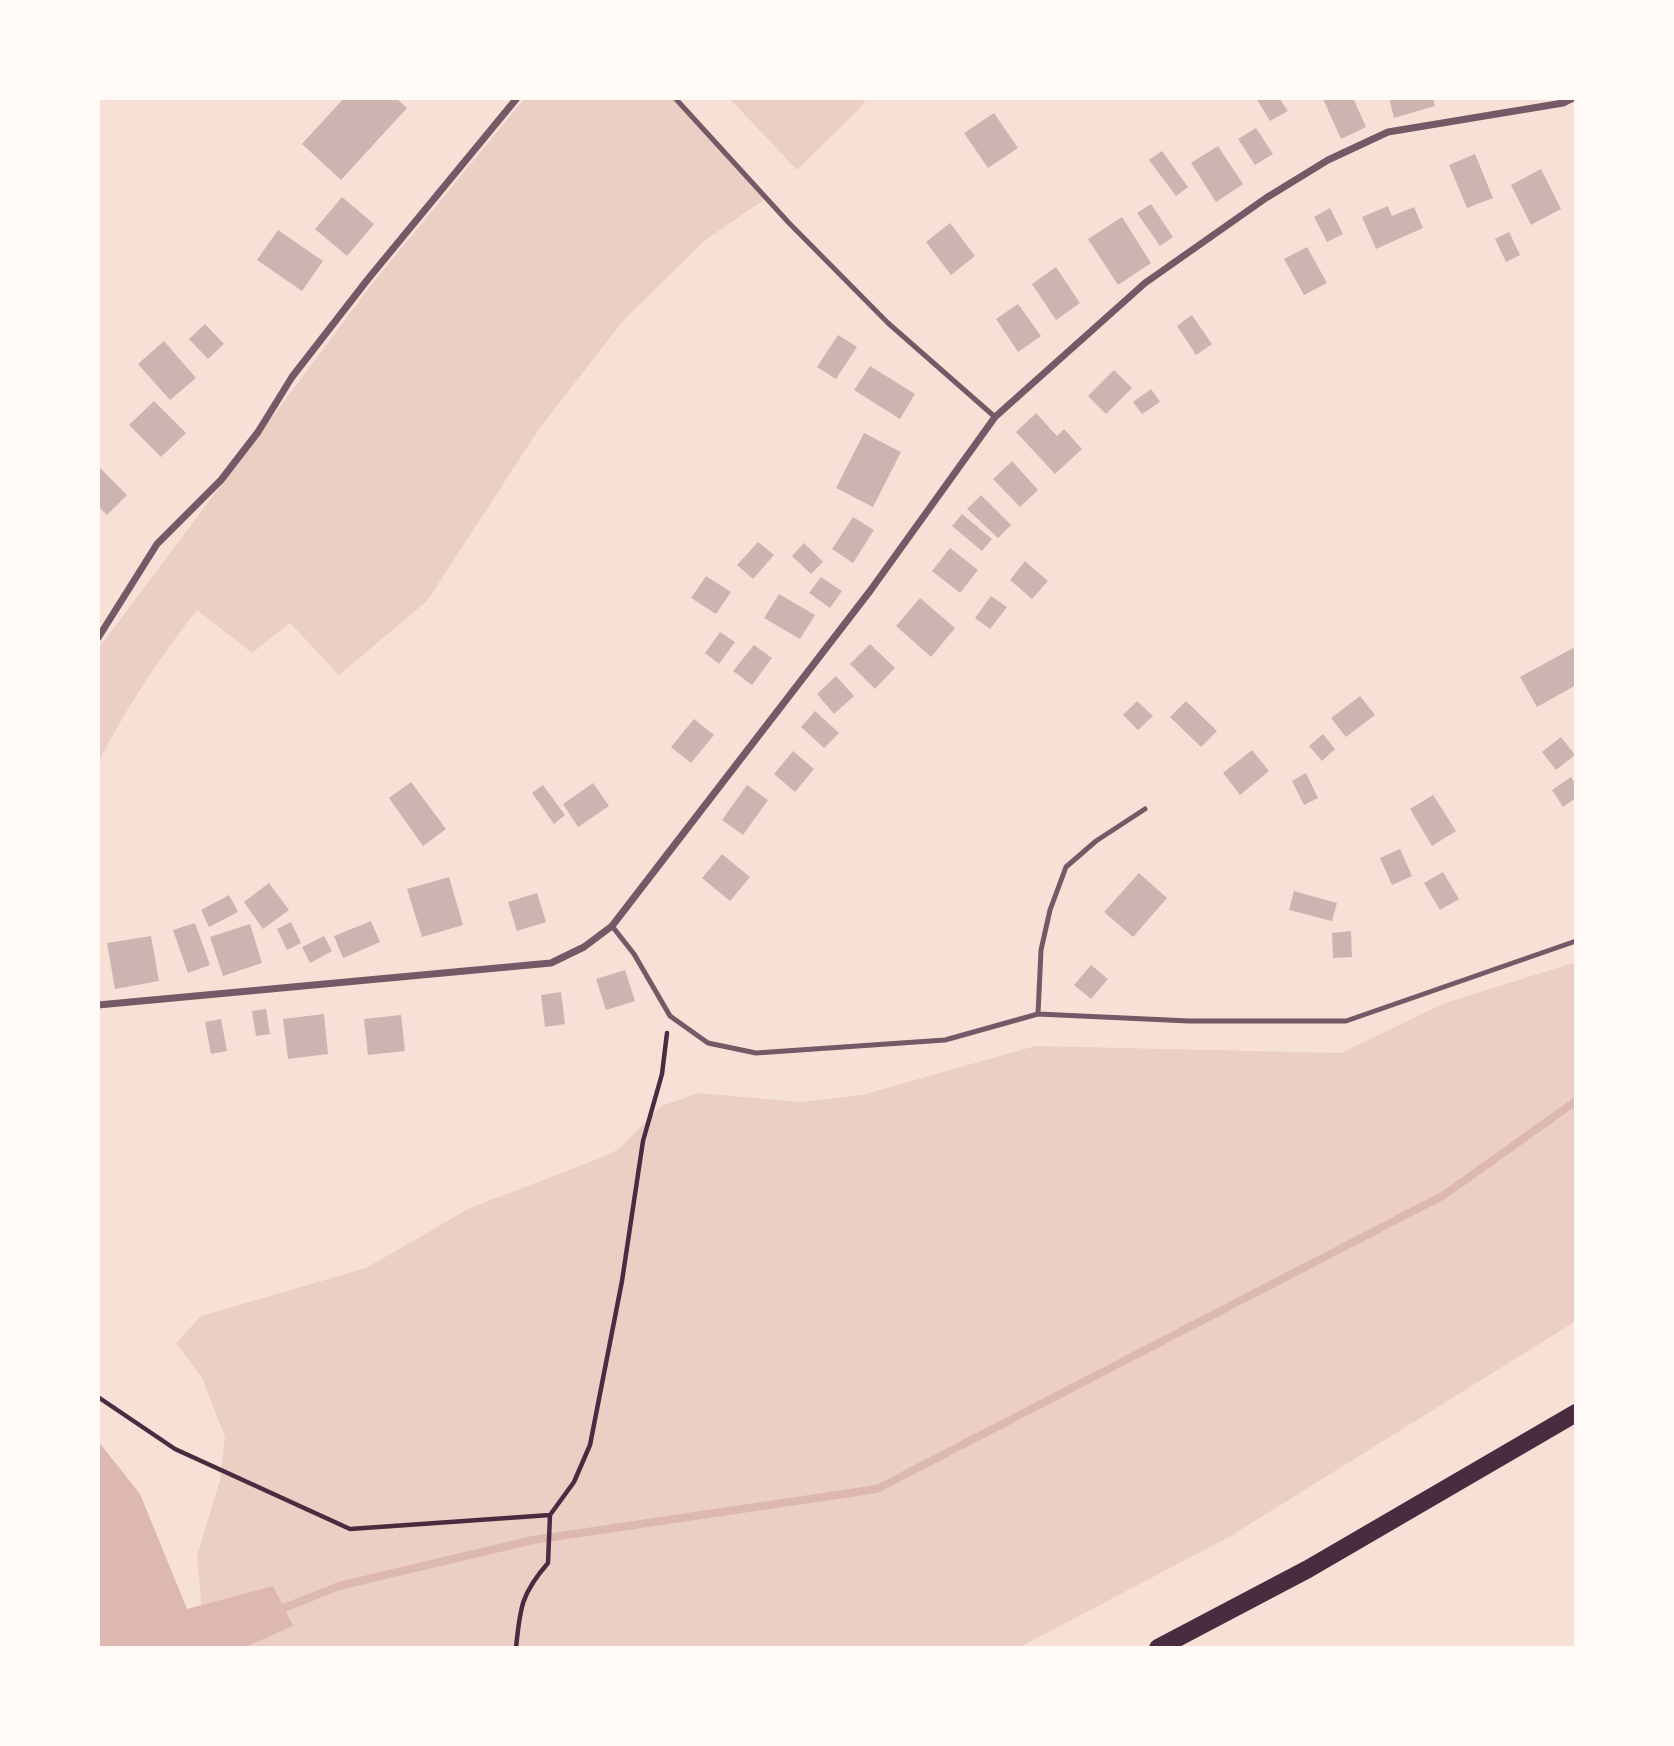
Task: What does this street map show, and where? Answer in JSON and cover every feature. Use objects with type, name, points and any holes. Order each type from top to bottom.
[{"type":"main road","points":[[1158,1648],[1308,1569],[1576,1413]]},
{"type":"street","points":[[98,638],[157,544],[221,480],[258,432],[292,377],[517,98]]},
{"type":"street","points":[[98,1005],[551,963],[584,947],[612,926],[870,591],[995,417],[1145,284],[1266,198],[1328,160],[1388,132],[1563,103],[1573,98]]},
{"type":"lane","points":[[675,98],[789,223],[888,323],[995,417]]},
{"type":"lane","points":[[1038,1014],[1041,950],[1050,910],[1066,867],[1096,841],[1145,809]]},
{"type":"lane","points":[[612,926],[634,954],[670,1016],[708,1043],[756,1053],[944,1040],[1038,1014],[1189,1021],[1346,1021],[1576,941]]},
{"type":"path","points":[[516,1648],[520,1608],[531,1582],[548,1563],[550,1515],[574,1482],[590,1445],[622,1281],[643,1140],[662,1074],[670,1016]]},
{"type":"path","points":[[98,1397],[176,1449],[350,1529],[550,1515]]},
{"type":"shaded area","points":[[525,98],[678,98],[768,197],[704,241],[622,322],[539,429],[427,601],[339,675],[290,623],[252,653],[197,610],[144,684],[98,763],[98,649],[372,284]]},
{"type":"shaded area","points":[[729,98],[867,98],[797,170]]},
{"type":"shaded area","points":[[1576,962],[1576,1321],[1229,1537],[1018,1648],[199,1648],[203,1624],[197,1556],[220,1480],[225,1437],[202,1378],[176,1343],[201,1316],[366,1268],[470,1208],[619,1149],[661,1106],[699,1093],[800,1102],[862,1095],[1035,1046],[1341,1053],[1445,1003]]},
{"type":"shaded area","points":[[98,1441],[140,1494],[187,1609],[273,1586],[293,1626],[243,1648],[98,1648]]},
{"type":"building","points":[[344,98],[396,98],[407,108],[341,180],[302,144]]},
{"type":"building","points":[[1256,98],[1279,98],[1288,111],[1270,121]]},
{"type":"building","points":[[1353,98],[1366,127],[1341,139],[1323,99]]},
{"type":"building","points":[[1389,98],[1433,98],[1435,106],[1394,118]]},
{"type":"building","points":[[994,113],[1018,148],[988,168],[964,133]]},
{"type":"building","points":[[1256,128],[1273,154],[1255,165],[1238,139]]},
{"type":"building","points":[[1218,146],[1243,184],[1216,202],[1191,163]]},
{"type":"building","points":[[1162,151],[1188,187],[1176,196],[1149,160]]},
{"type":"building","points":[[1475,154],[1493,198],[1467,208],[1449,165]]},
{"type":"building","points":[[1541,169],[1561,209],[1531,225],[1511,185]]},
{"type":"building","points":[[342,197],[374,224],[347,256],[315,229]]},
{"type":"building","points":[[1151,204],[1173,237],[1160,246],[1137,213]]},
{"type":"building","points":[[1388,206],[1392,216],[1414,207],[1423,228],[1376,249],[1362,217]]},
{"type":"building","points":[[1330,208],[1343,234],[1327,242],[1314,217]]},
{"type":"building","points":[[1122,217],[1151,263],[1118,285],[1088,239]]},
{"type":"building","points":[[950,223],[975,256],[951,275],[926,242]]},
{"type":"building","points":[[278,230],[323,261],[302,291],[257,260]]},
{"type":"building","points":[[1509,232],[1520,255],[1506,262],[1495,239]]},
{"type":"building","points":[[1307,247],[1327,283],[1304,295],[1284,259]]},
{"type":"building","points":[[1056,267],[1080,303],[1056,320],[1032,284]]},
{"type":"building","points":[[1018,304],[1041,336],[1018,352],[996,319]]},
{"type":"building","points":[[1192,315],[1212,344],[1196,355],[1177,326]]},
{"type":"building","points":[[205,324],[224,344],[208,359],[189,339]]},
{"type":"building","points":[[838,335],[857,347],[836,379],[817,367]]},
{"type":"building","points":[[164,341],[196,378],[170,400],[138,364]]},
{"type":"building","points":[[870,366],[915,394],[900,419],[854,390]]},
{"type":"building","points":[[1114,370],[1132,388],[1106,414],[1088,396]]},
{"type":"building","points":[[1151,389],[1160,402],[1142,414],[1133,402]]},
{"type":"building","points":[[154,401],[186,433],[161,457],[129,425]]},
{"type":"building","points":[[1036,413],[1057,436],[1064,429],[1082,449],[1055,474],[1016,432]]},
{"type":"building","points":[[864,433],[901,452],[873,507],[836,488]]},
{"type":"building","points":[[1012,461],[1038,490],[1020,507],[993,479]]},
{"type":"building","points":[[98,466],[127,495],[107,515],[98,506]]},
{"type":"building","points":[[981,495],[1011,525],[998,538],[967,509]]},
{"type":"building","points":[[962,514],[992,539],[982,551],[952,526]]},
{"type":"building","points":[[853,517],[874,530],[853,563],[832,549]]},
{"type":"building","points":[[758,542],[774,555],[753,579],[737,565]]},
{"type":"building","points":[[804,543],[823,562],[811,574],[792,556]]},
{"type":"building","points":[[950,548],[978,570],[960,593],[932,571]]},
{"type":"building","points":[[1025,561],[1048,581],[1032,599],[1010,580]]},
{"type":"building","points":[[706,576],[731,592],[716,614],[691,598]]},
{"type":"building","points":[[821,577],[842,591],[830,608],[809,593]]},
{"type":"building","points":[[779,594],[815,615],[800,639],[764,618]]},
{"type":"building","points":[[991,596],[1007,607],[990,629],[975,618]]},
{"type":"building","points":[[920,598],[955,628],[931,657],[896,626]]},
{"type":"building","points":[[720,632],[735,642],[719,664],[705,653]]},
{"type":"building","points":[[870,644],[895,668],[875,689],[850,664]]},
{"type":"building","points":[[754,645],[772,658],[752,685],[733,671]]},
{"type":"building","points":[[1573,648],[1576,654],[1576,685],[1537,707],[1520,677]]},
{"type":"building","points":[[836,676],[854,696],[834,714],[817,694]]},
{"type":"building","points":[[1360,696],[1375,715],[1346,737],[1331,718]]},
{"type":"building","points":[[1137,701],[1153,716],[1138,730],[1123,715]]},
{"type":"building","points":[[1186,701],[1217,731],[1201,747],[1170,717]]},
{"type":"building","points":[[815,711],[839,733],[824,748],[801,727]]},
{"type":"building","points":[[694,719],[714,735],[691,763],[671,747]]},
{"type":"building","points":[[1323,734],[1335,749],[1322,761],[1309,746]]},
{"type":"building","points":[[1561,737],[1575,755],[1556,770],[1542,752]]},
{"type":"building","points":[[1252,750],[1269,771],[1240,795],[1223,773]]},
{"type":"building","points":[[793,751],[814,769],[795,792],[774,774]]},
{"type":"building","points":[[1306,773],[1318,798],[1304,805],[1292,781]]},
{"type":"building","points":[[1571,777],[1576,785],[1576,798],[1563,807],[1552,790]]},
{"type":"building","points":[[411,782],[446,829],[423,846],[389,798]]},
{"type":"building","points":[[593,783],[609,806],[578,827],[563,804]]},
{"type":"building","points":[[543,785],[565,815],[554,824],[532,793]]},
{"type":"building","points":[[747,785],[768,800],[743,835],[722,820]]},
{"type":"building","points":[[1433,795],[1456,831],[1432,846],[1410,809]]},
{"type":"building","points":[[1400,849],[1412,876],[1392,885],[1380,858]]},
{"type":"building","points":[[722,854],[750,877],[730,901],[702,878]]},
{"type":"building","points":[[1443,872],[1459,899],[1440,910],[1424,883]]},
{"type":"building","points":[[1139,873],[1167,898],[1133,937],[1104,912]]},
{"type":"building","points":[[449,877],[463,925],[422,937],[407,889]]},
{"type":"building","points":[[269,883],[289,910],[263,929],[244,902]]},
{"type":"building","points":[[1294,891],[1337,903],[1332,921],[1289,910]]},
{"type":"building","points":[[537,893],[546,922],[517,931],[508,902]]},
{"type":"building","points":[[229,895],[238,912],[209,927],[201,910]]},
{"type":"building","points":[[371,921],[380,942],[343,958],[334,936]]},
{"type":"building","points":[[291,922],[301,943],[287,950],[277,929]]},
{"type":"building","points":[[195,923],[210,965],[188,973],[173,930]]},
{"type":"building","points":[[250,924],[262,963],[223,976],[210,937]]},
{"type":"building","points":[[1351,931],[1352,957],[1333,958],[1332,933]]},
{"type":"building","points":[[151,936],[159,981],[115,989],[107,943]]},
{"type":"building","points":[[324,936],[332,951],[310,963],[302,947]]},
{"type":"building","points":[[1091,965],[1108,979],[1091,999],[1074,985]]},
{"type":"building","points":[[625,970],[635,1001],[606,1010],[596,979]]},
{"type":"building","points":[[561,992],[565,1024],[545,1027],[541,995]]},
{"type":"building","points":[[266,1009],[270,1034],[256,1036],[252,1011]]},
{"type":"building","points":[[324,1014],[328,1054],[288,1059],[283,1019]]},
{"type":"building","points":[[401,1015],[405,1051],[368,1055],[364,1019]]},
{"type":"building","points":[[221,1019],[227,1051],[211,1054],[205,1022]]},
{"type":"waterway","points":[[274,1612],[339,1586],[533,1540],[877,1489],[1444,1195],[1576,1101]]}]
